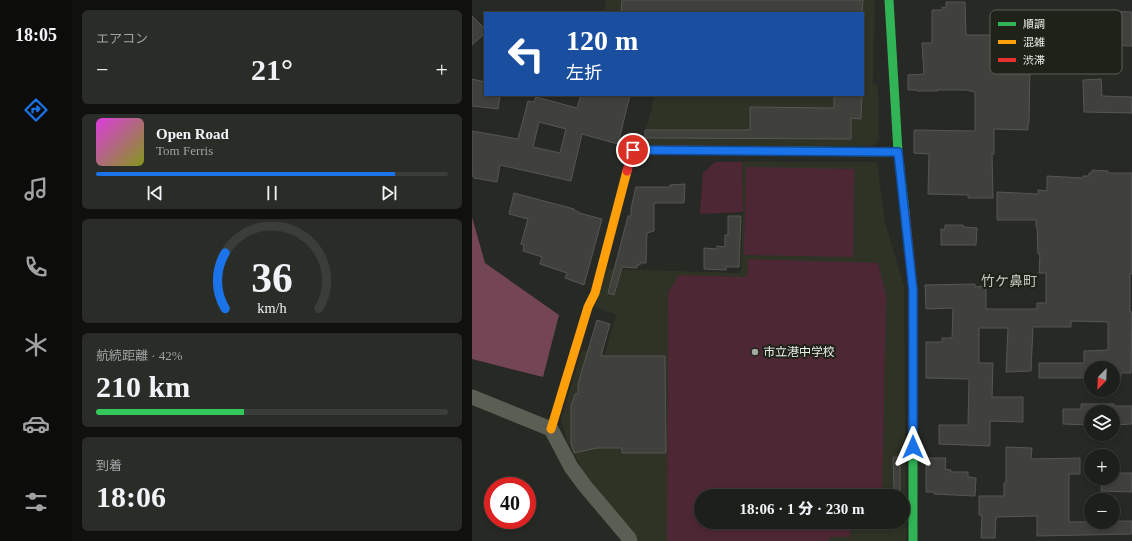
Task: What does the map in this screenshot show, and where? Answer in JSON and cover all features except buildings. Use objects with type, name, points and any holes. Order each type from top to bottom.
[{"type":"street","points":[[889,0],[898,152],[913,290],[913,541]]},
{"type":"street","points":[[551,429],[588,307],[595,293],[633,150],[898,152]]},
{"type":"street","points":[[472,397],[551,429],[571,467],[630,541]]},
{"type":"shaded area","points":[[606,0],[875,0],[873,82],[878,87],[879,140],[873,146],[641,146],[652,107],[653,96],[864,96],[864,12],[604,12]]},
{"type":"shaded area","points":[[715,162],[742,162],[743,212],[700,214],[703,173]]},
{"type":"shaded area","name":"市立港中学校","points":[[742,162],[877,162],[885,222],[904,286],[906,489],[694,489],[694,529],[906,529],[906,541],[636,541],[632,529],[612,508],[583,471],[567,441],[561,419],[582,350],[605,354],[616,315],[595,307],[607,269],[741,273],[743,212]]},
{"type":"shaded area","points":[[746,167],[854,169],[853,257],[744,255]]},
{"type":"shaded area","points":[[472,217],[485,263],[559,315],[543,377],[472,359]]},
{"type":"shaded area","points":[[748,259],[878,263],[886,296],[882,489],[694,489],[694,529],[850,529],[850,537],[829,537],[829,541],[667,541],[668,293],[679,275],[747,277]]},
{"type":"traffic: fast","points":[[889,0],[898,152],[905,212]]},
{"type":"traffic: fast","points":[[787,151],[898,152]]},
{"type":"traffic: fast","points":[[913,420],[913,541]]},
{"type":"traffic: slow","points":[[551,429],[588,307],[595,293],[627,171]]},
{"type":"traffic: jam","points":[[627,171],[633,150],[787,151]]},
{"type":"traffic: jam","points":[[905,212],[913,290],[913,420]]},
{"type":"place","name":"市立港中学校","points":[[755,352]]},
{"type":"district","name":"竹ケ鼻町","points":[[1009,281]]},
{"type":"route","points":[[633,150],[898,152],[913,290],[913,447]]}]
